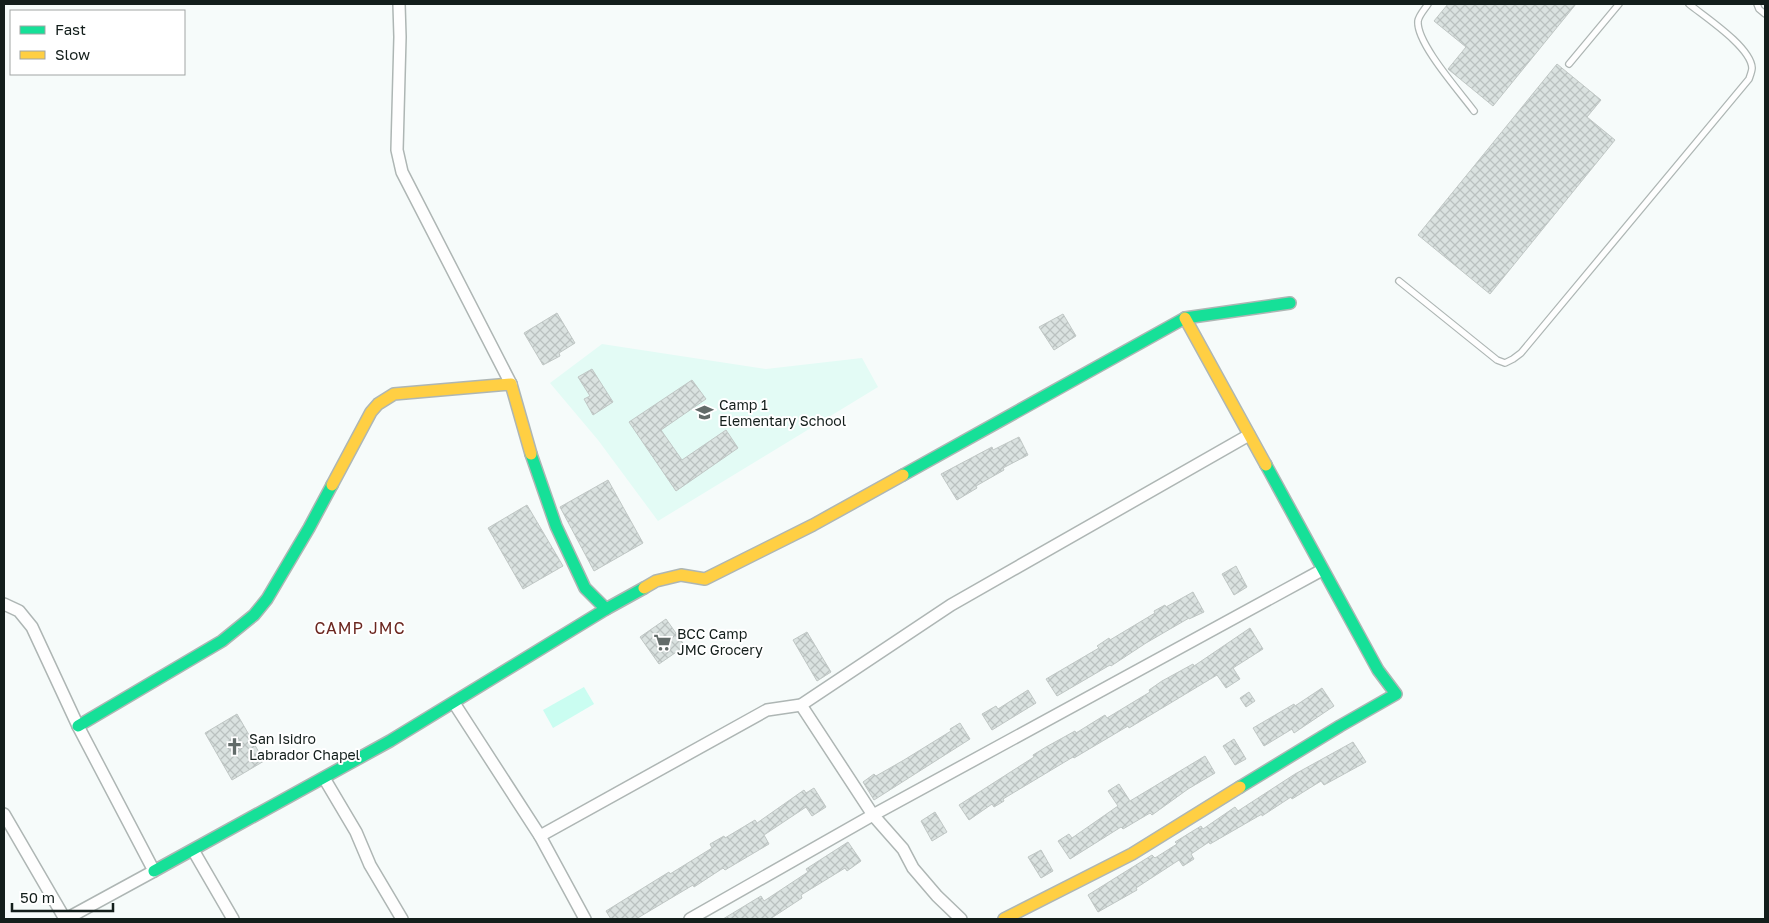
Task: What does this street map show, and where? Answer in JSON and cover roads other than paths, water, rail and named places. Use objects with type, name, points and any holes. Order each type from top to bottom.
[{"type":"street","points":[[399,4],[397,150],[402,172],[511,384],[535,469],[556,526],[585,588],[606,610]]},
{"type":"street","points":[[4,814],[66,919],[390,741],[656,581],[681,575],[706,580],[813,525],[1185,318],[1290,303]]},
{"type":"street","points":[[1004,919],[1132,854],[1331,731],[1396,694],[1378,670],[1185,318]]},
{"type":"street","points":[[78,726],[222,641],[254,615],[268,598],[309,528],[371,412],[378,404],[394,394],[511,384]]},
{"type":"street","points":[[540,836],[767,710],[801,705],[951,605],[1249,435]]},
{"type":"street","points":[[690,919],[873,815],[1322,570]]},
{"type":"street","points":[[4,604],[19,612],[32,627],[78,726],[154,871]]},
{"type":"street","points":[[454,703],[540,836],[585,919]]},
{"type":"street","points":[[801,705],[873,815],[902,849],[913,868],[957,919]]},
{"type":"street","points":[[324,778],[356,832],[370,865],[402,919]]},
{"type":"street","points":[[193,850],[234,919]]},
{"type":"lane","points":[[1428,4],[1418,19],[1419,32],[1425,44],[1474,111]]},
{"type":"lane","points":[[1569,64],[1619,4]]},
{"type":"lane","points":[[1399,281],[1497,360],[1505,363],[1521,353],[1749,79],[1752,68],[1748,56],[1741,46],[1689,4]]},
{"type":"lane","points":[[1757,4],[1765,14]]},
{"type":"place","name":"Camp 1 Elementary School","points":[[705,413]]},
{"type":"place","name":"BCC Camp JMC Grocery","points":[[663,642]]},
{"type":"place","name":"San Isidro Labrador Chapel","points":[[235,747]]},
{"type":"district","name":"CAMP JMC","points":[[360,628]]}]
